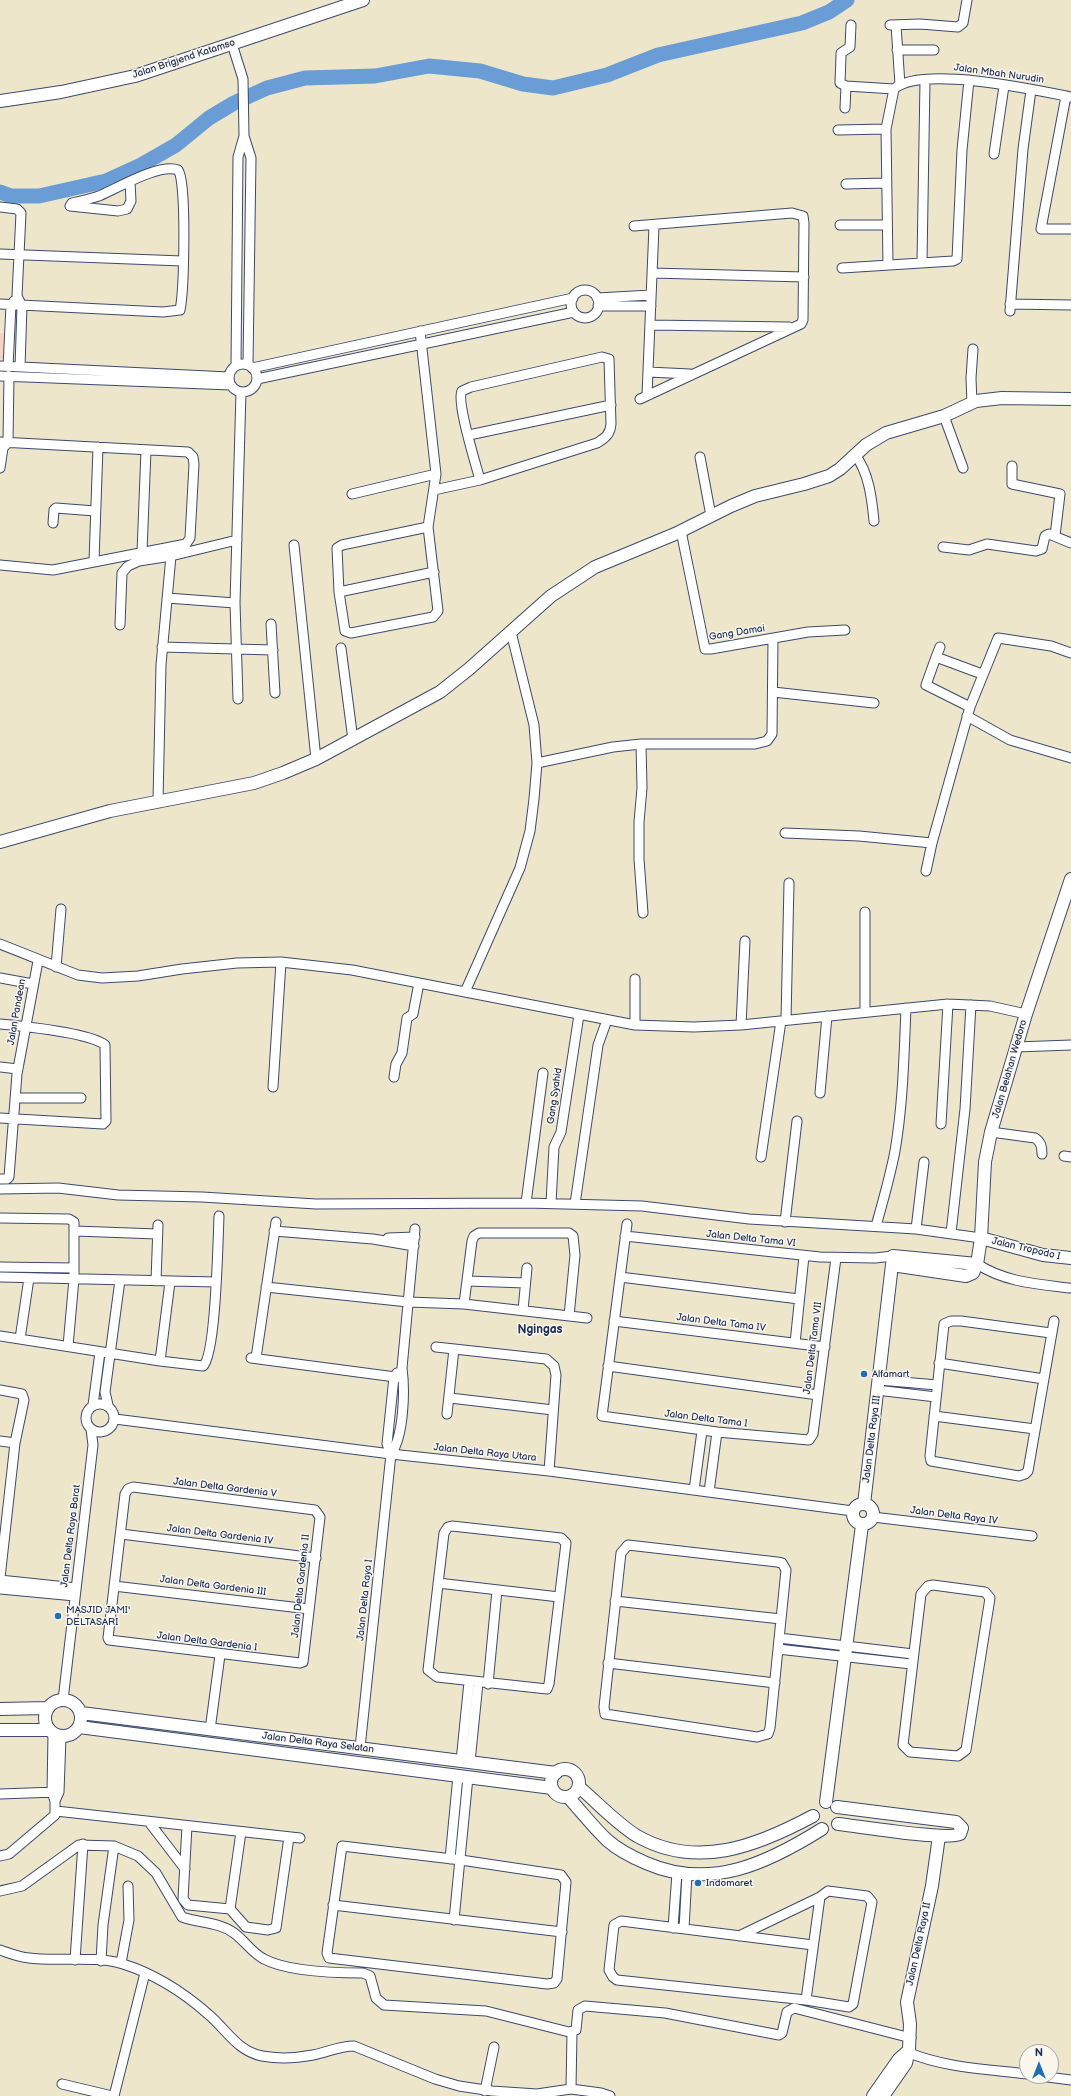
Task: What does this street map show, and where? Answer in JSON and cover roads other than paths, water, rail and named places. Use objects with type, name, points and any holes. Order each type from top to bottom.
[{"type":"street","name":"Jalan Brigjend Katamso","points":[[0,101],[96,85],[161,68],[363,0]]},
{"type":"street","points":[[888,265],[886,129],[897,87],[897,50],[893,25],[958,27],[963,23],[967,0]]},
{"type":"street","points":[[845,108],[846,86],[839,80],[841,54],[850,47],[851,25]]},
{"type":"street","points":[[232,44],[243,79],[244,107],[244,136],[238,157],[236,366]]},
{"type":"street","points":[[897,50],[934,50]]},
{"type":"street","name":"Jalan Mbah Nurudin","points":[[846,86],[897,87],[925,80],[947,78],[969,80],[1068,97]]},
{"type":"street","points":[[922,262],[925,80]]},
{"type":"street","points":[[842,268],[953,261],[958,257],[962,150],[969,80]]},
{"type":"street","points":[[994,154],[1004,86]]},
{"type":"street","points":[[1030,90],[1023,149],[1010,308],[1071,306]]},
{"type":"street","points":[[1068,97],[1041,229],[1071,229]]},
{"type":"street","points":[[838,130],[886,129]]},
{"type":"street","points":[[244,136],[251,158],[250,366],[257,379]]},
{"type":"street","points":[[0,304],[177,311],[180,309],[184,198],[179,172],[176,169],[162,169],[130,182],[98,196],[72,203],[70,206],[118,211],[127,209],[131,201],[130,182]]},
{"type":"street","points":[[846,184],[886,183]]},
{"type":"street","points":[[0,207],[17,209],[21,212],[17,296],[22,306],[20,367]]},
{"type":"street","points":[[634,226],[654,226],[792,213],[800,214],[804,217],[804,277],[803,320],[800,325],[644,397],[648,372],[654,226]]},
{"type":"street","points":[[840,225],[887,225]]},
{"type":"street","points":[[0,254],[182,261]]},
{"type":"street","points":[[652,273],[804,277]]},
{"type":"street","points":[[230,381],[231,370],[236,366],[250,366],[572,298],[582,290],[591,292],[598,302]]},
{"type":"street","points":[[598,302],[651,295]]},
{"type":"street","points":[[0,468],[3,444],[4,371],[11,305],[17,296]]},
{"type":"street","points":[[572,298],[571,306],[578,316],[587,317],[594,313],[598,302]]},
{"type":"street","points":[[598,302],[651,306]]},
{"type":"street","points":[[257,379],[574,312]]},
{"type":"street","points":[[650,325],[793,327]]},
{"type":"street","points":[[420,331],[436,474],[428,527],[439,609],[434,616],[350,633],[345,631],[343,626],[339,592],[336,551],[339,546],[428,527]]},
{"type":"street","points":[[972,402],[971,378],[973,349]]},
{"type":"street","points":[[434,490],[480,480],[603,439],[608,435],[611,429],[610,361],[608,358],[602,357],[464,389],[460,398],[480,480]]},
{"type":"street","points":[[4,371],[20,367],[230,381],[242,392],[235,602],[238,699]]},
{"type":"street","points":[[4,371],[230,381]]},
{"type":"street","points":[[648,372],[692,374]]},
{"type":"street","points":[[242,392],[253,388],[257,379]]},
{"type":"street","points":[[0,842],[110,811],[158,800],[254,783],[316,759],[440,692],[469,669],[551,596],[583,574],[681,531],[755,496],[804,484],[829,476],[857,458],[886,433],[944,416],[972,402],[1002,398],[1071,399]]},
{"type":"street","points":[[469,435],[611,405]]},
{"type":"street","points":[[944,416],[963,468]]},
{"type":"street","points":[[0,565],[53,570],[185,545],[189,540],[194,464],[193,457],[188,452],[3,444]]},
{"type":"street","points":[[94,562],[98,447]]},
{"type":"street","points":[[142,552],[146,450]]},
{"type":"street","points":[[700,457],[711,516]]},
{"type":"street","points":[[857,458],[871,496],[874,522]]},
{"type":"street","points":[[1012,466],[1012,484],[1060,494],[1055,536]]},
{"type":"street","points":[[352,494],[436,474]]},
{"type":"street","points":[[53,523],[54,510],[56,508],[95,511]]},
{"type":"street","name":"Gang Damai","points":[[681,531],[705,649],[808,632],[845,630]]},
{"type":"street","points":[[943,547],[969,550],[987,544],[1036,552],[1042,549],[1046,535],[1050,534],[1071,543]]},
{"type":"street","points":[[120,625],[122,574],[125,568],[139,562],[237,540]]},
{"type":"street","points":[[294,545],[316,759]]},
{"type":"street","points":[[158,800],[162,647],[171,556]]},
{"type":"street","points":[[339,592],[434,572]]},
{"type":"street","points":[[167,598],[235,602]]},
{"type":"street","points":[[271,624],[275,693]]},
{"type":"street","points":[[464,992],[513,885],[525,853],[534,799],[538,763],[533,718],[511,632]]},
{"type":"street","points":[[538,763],[613,747],[641,744],[764,742],[769,740],[772,734],[773,638]]},
{"type":"street","points":[[926,872],[932,843],[967,716],[982,674],[998,638],[1051,646],[1071,653]]},
{"type":"street","points":[[162,647],[273,650]]},
{"type":"street","points":[[940,647],[926,685],[970,707]]},
{"type":"street","points":[[341,648],[352,740]]},
{"type":"street","points":[[936,657],[982,674]]},
{"type":"street","points":[[773,692],[874,703]]},
{"type":"street","points":[[967,716],[1010,740],[1071,758]]},
{"type":"street","points":[[641,744],[642,788],[639,847],[643,913]]},
{"type":"street","points":[[785,833],[859,836],[932,843]]},
{"type":"street","name":"Jalan Belahan Wedoro","points":[[977,1264],[981,1238],[983,1184],[991,1132],[1026,1014],[1067,902],[1071,879]]},
{"type":"street","points":[[761,1157],[783,1021],[788,882]]},
{"type":"street","points":[[56,967],[61,909]]},
{"type":"street","points":[[865,912],[865,1012]]},
{"type":"street","points":[[741,1025],[745,941]]},
{"type":"street","points":[[0,944],[38,961],[78,975],[106,978],[230,964],[281,962],[352,970],[635,1025],[694,1027],[741,1025],[948,1004],[1003,1008],[1026,1014]]},
{"type":"street","name":"Jalan Pandean","points":[[0,1179],[7,1179],[9,1176],[18,1069],[38,961]]},
{"type":"street","points":[[273,1087],[281,962]]},
{"type":"street","points":[[0,978],[33,984]]},
{"type":"street","points":[[635,979],[635,1025]]},
{"type":"street","points":[[394,1077],[396,1064],[402,1053],[408,1018],[413,1014],[419,983]]},
{"type":"street","points":[[941,1124],[948,1004]]},
{"type":"street","points":[[951,1233],[965,1109],[971,1005]]},
{"type":"street","points":[[876,1226],[890,1174],[897,1138],[904,1058],[906,1008]]},
{"type":"street","name":"Gang Syahid","points":[[551,1203],[554,1147],[561,1132],[579,1015]]},
{"type":"street","points":[[820,1093],[827,1016]]},
{"type":"street","points":[[575,1204],[598,1045],[607,1020]]},
{"type":"street","points":[[0,1024],[93,1039],[102,1043],[105,1047],[106,1121],[103,1124],[13,1120],[0,1118]]},
{"type":"street","points":[[1016,1047],[1071,1045]]},
{"type":"street","points":[[0,1067],[18,1069]]},
{"type":"street","points":[[526,1203],[543,1073]]},
{"type":"street","points":[[15,1098],[81,1098]]},
{"type":"street","points":[[785,1222],[797,1121]]},
{"type":"street","points":[[991,1132],[1039,1140],[1042,1146],[1042,1154]]},
{"type":"street","points":[[916,1229],[924,1162]]},
{"type":"street","points":[[0,1189],[58,1188],[118,1195],[202,1197],[303,1204],[551,1203],[668,1208],[785,1222],[916,1229],[981,1238]]},
{"type":"street","points":[[0,1336],[160,1361],[200,1366],[205,1364],[212,1334],[219,1216]]},
{"type":"street","points":[[0,1218],[69,1219],[74,1222],[74,1279],[68,1346]]},
{"type":"street","points":[[627,1224],[608,1366],[818,1394]]},
{"type":"street","points":[[156,1281],[158,1225]]},
{"type":"street","points":[[399,1377],[254,1358],[275,1227],[373,1239],[414,1246]]},
{"type":"street","points":[[75,1231],[157,1234]]},
{"type":"street","name":"Jalan Delta Raya I","points":[[360,1748],[392,1454],[397,1445],[399,1377],[402,1368],[415,1233],[373,1239]]},
{"type":"street","points":[[464,1304],[472,1241],[476,1234],[571,1234],[574,1240],[575,1255],[569,1316]]},
{"type":"street","name":"Jalan Delta Tama VI","points":[[625,1236],[804,1256],[875,1258],[893,1261]]},
{"type":"street","name":"Jalan Tropodo I","points":[[981,1238],[1043,1254],[1071,1258]]},
{"type":"street","points":[[795,1343],[804,1256]]},
{"type":"street","name":"Jalan Delta Tama VII","points":[[809,1440],[813,1434],[836,1258]]},
{"type":"street","points":[[893,1261],[966,1276],[973,1273],[977,1264],[990,1272],[1012,1280],[1069,1288]]},
{"type":"street","name":"Jalan Delta Raya III","points":[[864,1504],[893,1261]]},
{"type":"street","points":[[0,1266],[74,1268]]},
{"type":"street","points":[[523,1310],[527,1268]]},
{"type":"street","points":[[0,1277],[216,1282]]},
{"type":"street","points":[[20,1339],[29,1278]]},
{"type":"street","points":[[620,1278],[799,1299]]},
{"type":"street","points":[[105,1352],[105,1392],[108,1405],[114,1414],[115,1419],[110,1429],[101,1432],[91,1429],[85,1416],[93,1405],[120,1280]]},
{"type":"street","points":[[468,1281],[525,1283]]},
{"type":"street","points":[[160,1361],[170,1282]]},
{"type":"street","points":[[266,1287],[408,1302],[464,1304],[587,1318]]},
{"type":"street","name":"Jalan Delta Tama IV","points":[[614,1321],[825,1348]]},
{"type":"street","points":[[1051,1333],[962,1321],[948,1321],[943,1325],[930,1456],[932,1462],[1019,1476],[1028,1471],[1054,1322]]},
{"type":"street","points":[[436,1347],[549,1360],[554,1366],[556,1375],[549,1471]]},
{"type":"street","points":[[447,1414],[450,1398],[454,1349]]},
{"type":"street","points":[[939,1363],[1044,1379]]},
{"type":"street","name":"Jalan Delta Tama I","points":[[608,1366],[602,1416],[702,1431],[809,1440]]},
{"type":"street","points":[[878,1385],[937,1385]]},
{"type":"street","points":[[878,1385],[936,1397]]},
{"type":"street","points":[[0,1390],[19,1393],[23,1397],[4,1504],[0,1579],[76,1592]]},
{"type":"street","points":[[450,1398],[553,1410]]},
{"type":"street","points":[[93,1405],[98,1403],[108,1405]]},
{"type":"street","points":[[934,1416],[1036,1429]]},
{"type":"street","name":"Jalan Delta Raya Utara","points":[[115,1419],[392,1454],[549,1471],[853,1511]]},
{"type":"street","name":"Jalan Delta Raya Barat","points":[[63,1700],[93,1445],[91,1429]]},
{"type":"street","points":[[694,1490],[702,1431]]},
{"type":"street","name":"Jalan Delta Raya Barat","points":[[93,1445],[101,1432]]},
{"type":"street","points":[[709,1492],[717,1432]]},
{"type":"street","points":[[0,1441],[15,1443]]},
{"type":"street","name":"Jalan Delta Gardenia V","points":[[121,1534],[125,1494],[128,1489],[133,1487],[315,1510]]},
{"type":"street","points":[[864,1504],[871,1507],[873,1517],[869,1523],[862,1525],[855,1521],[853,1511],[857,1505],[864,1504]]},
{"type":"street","name":"Jalan Delta Gardenia II","points":[[300,1663],[304,1660],[316,1558],[320,1517],[315,1510]]},
{"type":"street","name":"Jalan Delta Raya IV","points":[[873,1517],[1032,1536]]},
{"type":"street","points":[[826,1802],[862,1525]]},
{"type":"street","points":[[448,1527],[561,1538],[566,1547],[549,1687],[544,1690],[433,1676],[428,1670],[438,1583],[444,1533],[448,1527]]},
{"type":"street","points":[[114,1586],[121,1534]]},
{"type":"street","name":"Jalan Delta Gardenia IV","points":[[121,1534],[316,1558]]},
{"type":"street","points":[[628,1545],[782,1563],[786,1570],[775,1683],[768,1734],[757,1737],[605,1714],[604,1707],[615,1601],[621,1552],[628,1545]]},
{"type":"street","points":[[438,1583],[559,1597]]},
{"type":"street","name":"Jalan Delta Gardenia III","points":[[114,1586],[309,1608]]},
{"type":"street","name":"Jalan Delta Gardenia I","points":[[114,1586],[108,1638],[112,1641],[220,1655],[300,1663]]},
{"type":"street","points":[[928,1586],[941,1586],[985,1592],[989,1595],[991,1602],[966,1750],[961,1755],[910,1752],[904,1748],[913,1654],[921,1594],[928,1586]]},
{"type":"street","points":[[0,1589],[76,1592]]},
{"type":"street","points":[[488,1684],[497,1590]]},
{"type":"street","points":[[615,1601],[781,1619]]},
{"type":"street","points":[[779,1638],[912,1664]]},
{"type":"street","points":[[778,1649],[913,1654]]},
{"type":"street","points":[[210,1730],[220,1655]]},
{"type":"street","points":[[608,1663],[775,1683]]},
{"type":"street","points":[[466,1762],[473,1682]]},
{"type":"street","points":[[0,1730],[54,1733],[72,1734],[79,1727],[81,1713],[76,1705],[63,1700],[54,1702],[47,1708],[44,1718],[54,1733],[56,1812],[50,1821],[9,1854],[0,1856]]},
{"type":"street","points":[[0,1709],[47,1708]]},
{"type":"street","name":"Jalan Delta Raya Selatan","points":[[81,1713],[556,1773]]},
{"type":"street","name":"Jalan Delta Raya Selatan","points":[[79,1727],[552,1788]]},
{"type":"street","points":[[568,1797],[575,1794],[579,1787],[577,1775],[571,1770],[563,1769],[556,1773],[552,1780],[552,1788],[556,1794],[568,1797],[607,1840],[632,1857],[655,1867],[682,1874],[713,1875],[748,1866],[774,1856],[822,1829],[831,1829],[838,1824],[840,1816],[837,1808]]},
{"type":"street","points":[[450,1858],[463,1776]]},
{"type":"street","points":[[454,1920],[461,1860],[463,1776]]},
{"type":"street","points":[[579,1787],[637,1836],[673,1850],[694,1853],[722,1852],[755,1843],[782,1832],[813,1816],[818,1805],[826,1802],[837,1808],[956,1822],[960,1825],[960,1834],[939,1836],[838,1824]]},
{"type":"street","points":[[0,1788],[56,1789]]},
{"type":"street","points":[[0,1794],[56,1789]]},
{"type":"street","points":[[56,1812],[300,1838]]},
{"type":"street","points":[[813,1816],[815,1824],[822,1829]]},
{"type":"street","points":[[149,1822],[185,1869]]},
{"type":"street","points":[[187,1826],[183,1899],[186,1904],[230,1909],[246,1927],[268,1930],[276,1928],[289,1837]]},
{"type":"street","points":[[230,1909],[241,1832]]},
{"type":"street","name":"Jalan Delta Raya II","points":[[883,2096],[906,2063],[911,2038],[907,2002],[932,1886],[939,1836]]},
{"type":"street","points":[[0,1891],[22,1886],[47,1870],[69,1851],[83,1844],[114,1846],[138,1856],[156,1874],[182,1917],[202,1923],[215,1924],[228,1929],[264,1960],[310,1970],[363,1973],[370,1976],[376,1998],[384,2005],[486,2011],[572,2032]]},
{"type":"street","points":[[75,1960],[83,1844]]},
{"type":"street","points":[[101,1961],[103,1925],[114,1846]]},
{"type":"street","points":[[342,1846],[461,1860],[561,1875],[566,1882],[557,1979],[554,1983],[547,1984],[516,1981],[332,1960],[327,1953],[342,1846]]},
{"type":"street","points":[[673,1928],[682,1874]]},
{"type":"street","points":[[682,1874],[684,1929]]},
{"type":"street","points":[[121,1963],[129,1920],[128,1886]]},
{"type":"street","points":[[739,1936],[820,1897],[828,1891],[867,1896],[872,1902],[853,2004],[847,2007],[806,2000],[617,1980],[610,1974],[609,1970],[616,1923],[621,1921],[673,1928],[813,1945]]},
{"type":"street","points":[[806,2000],[820,1897]]},
{"type":"street","points":[[333,1905],[562,1932]]},
{"type":"street","points":[[0,1950],[28,1958],[121,1963],[169,1984],[180,1991],[210,2015],[231,2038],[249,2052],[272,2057],[288,2057],[313,2055],[344,2046],[354,2046],[435,2079],[485,2090],[537,2094],[571,2089],[601,2093],[610,2096]]},
{"type":"street","points":[[62,2084],[113,2096],[146,1974]]},
{"type":"street","points":[[571,2089],[572,2032],[577,2026],[578,2010],[584,2006],[665,2013],[779,2035],[782,2033],[787,2012],[794,2008],[911,2038]]},
{"type":"street","points":[[485,2090],[494,2046]]},
{"type":"street","points":[[907,2052],[929,2061],[968,2068],[1019,2073]]},
{"type":"street","name":"Jalan Delta Raya II","points":[[873,2096],[899,2059],[907,2052]]},
{"type":"street","points":[[1059,2078],[1071,2080]]},
{"type":"waterway","points":[[0,192],[11,196],[39,196],[106,181],[141,165],[176,145],[209,118],[234,103],[267,88],[305,78],[375,76],[429,66],[480,71],[523,84],[553,88],[607,75],[658,55],[802,23],[829,12],[847,0]]},
{"type":"place","name":"Alfamart","points":[[864,1374]]},
{"type":"place","name":"MASJID JAMI' DELTASARI","points":[[58,1616]]},
{"type":"place","name":"Indomaret","points":[[698,1883]]},
{"type":"district","name":"Ngingas","points":[[540,1330]]}]
